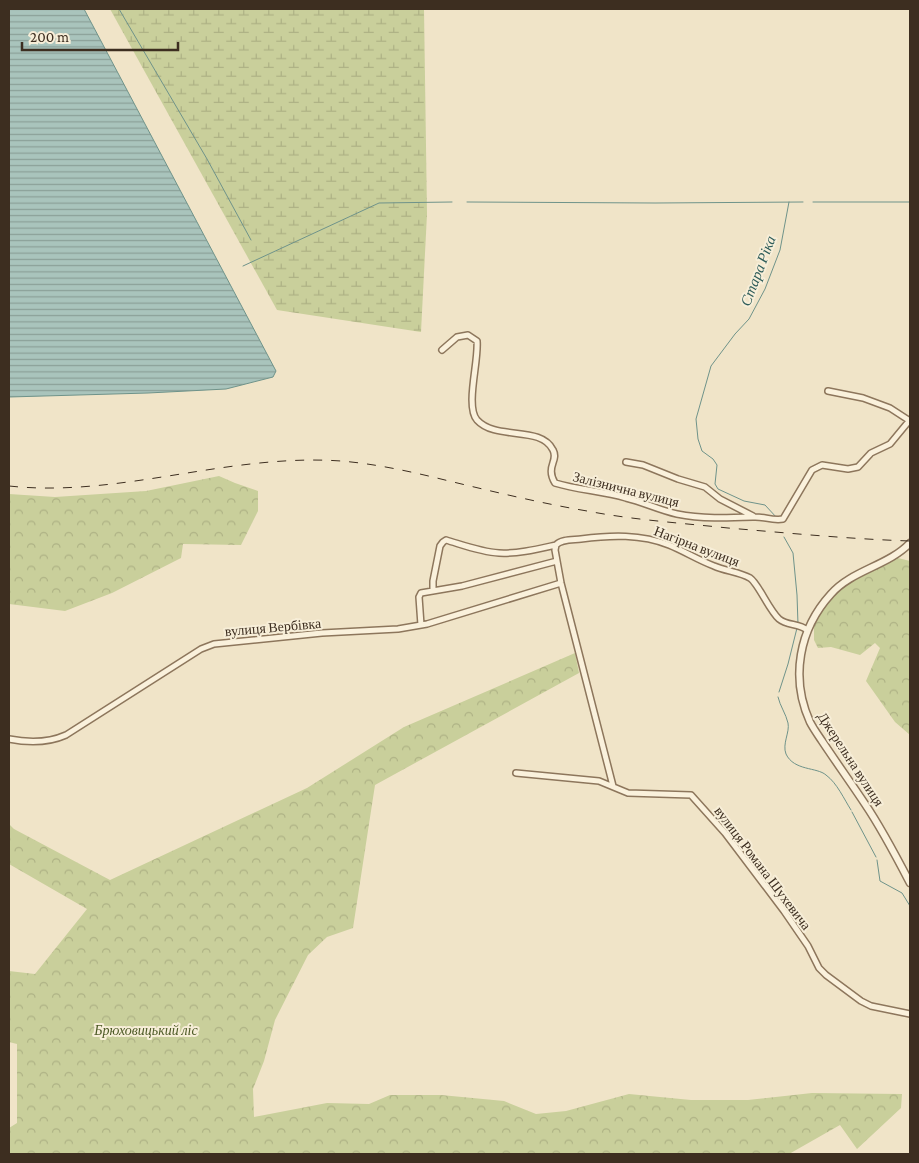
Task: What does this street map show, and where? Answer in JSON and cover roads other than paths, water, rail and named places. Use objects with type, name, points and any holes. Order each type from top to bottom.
[{"type":"street","name":"Залізнична вулиця","points":[[442,350],[457,337],[468,335],[477,341],[478,351],[472,409],[477,420],[495,431],[545,440],[553,450],[555,457],[550,475],[555,483],[572,488],[625,497],[675,514],[709,518],[738,519],[755,517],[775,520],[783,519],[812,470],[822,464],[848,469],[858,466],[872,453],[890,444],[909,421]]},
{"type":"street","points":[[828,392],[863,398],[890,408],[909,421]]},
{"type":"street","name":"Залізнична вулиця","points":[[626,462],[644,465],[678,479],[705,487],[720,499],[755,517]]},
{"type":"street","name":"Нагірна вулиця","points":[[433,591],[433,581],[442,542],[446,540],[496,553],[506,553],[556,545],[564,541],[630,536],[655,540],[670,545],[714,566],[750,578],[778,618],[784,622],[805,628]]},
{"type":"street","name":"Джерельна вулиця","points":[[910,543],[901,552],[851,579],[833,592],[824,602],[805,628],[801,650],[800,674],[802,693],[810,722],[842,773],[881,829],[910,883]]},
{"type":"street","points":[[556,545],[555,550],[561,584],[613,786]]},
{"type":"street","points":[[421,625],[419,597],[421,593],[501,577],[557,561]]},
{"type":"street","name":"вулиця Вербівка","points":[[9,739],[33,742],[53,741],[66,735],[201,649],[214,644],[398,629],[421,625],[561,584]]},
{"type":"street","points":[[516,773],[600,781],[613,786]]},
{"type":"street","name":"вулиця Романа Шухевича","points":[[613,786],[628,793],[691,794],[719,826],[784,911],[808,946],[819,968],[861,1001],[871,1006],[910,1014]]},
{"type":"water","points":[[9,9],[84,9],[276,371],[273,377],[226,389],[9,397]]},
{"type":"waterway","points":[[119,9],[207,159],[251,240]]},
{"type":"waterway","points":[[243,266],[379,203],[452,202]]},
{"type":"waterway","points":[[467,202],[803,202]]},
{"type":"waterway","name":"Стара Ріка","points":[[777,518],[765,505],[744,501],[718,489],[715,484],[717,465],[713,459],[702,451],[698,439],[696,419],[711,366],[749,319],[765,289],[780,250],[789,202]]},
{"type":"waterway","points":[[813,202],[910,202]]},
{"type":"waterway","name":"Стара Ріка","points":[[784,537],[793,553],[798,624]]},
{"type":"waterway","name":"Стара Ріка","points":[[779,692],[797,628]]},
{"type":"waterway","name":"Стара Ріка","points":[[778,697],[788,723],[785,746],[786,754],[794,763],[822,772],[830,778],[851,810]]},
{"type":"waterway","name":"Стара Ріка","points":[[852,812],[876,857]]},
{"type":"waterway","name":"Стара Ріка","points":[[877,860],[880,881],[902,893],[910,906]]},
{"type":"railway","points":[[9,486],[51,488],[92,486],[257,463],[299,460],[341,461],[422,474],[535,501],[622,517],[796,534],[910,541]]},
{"type":"park label","name":"Брюховицький ліс","points":[[146,1030]]}]
